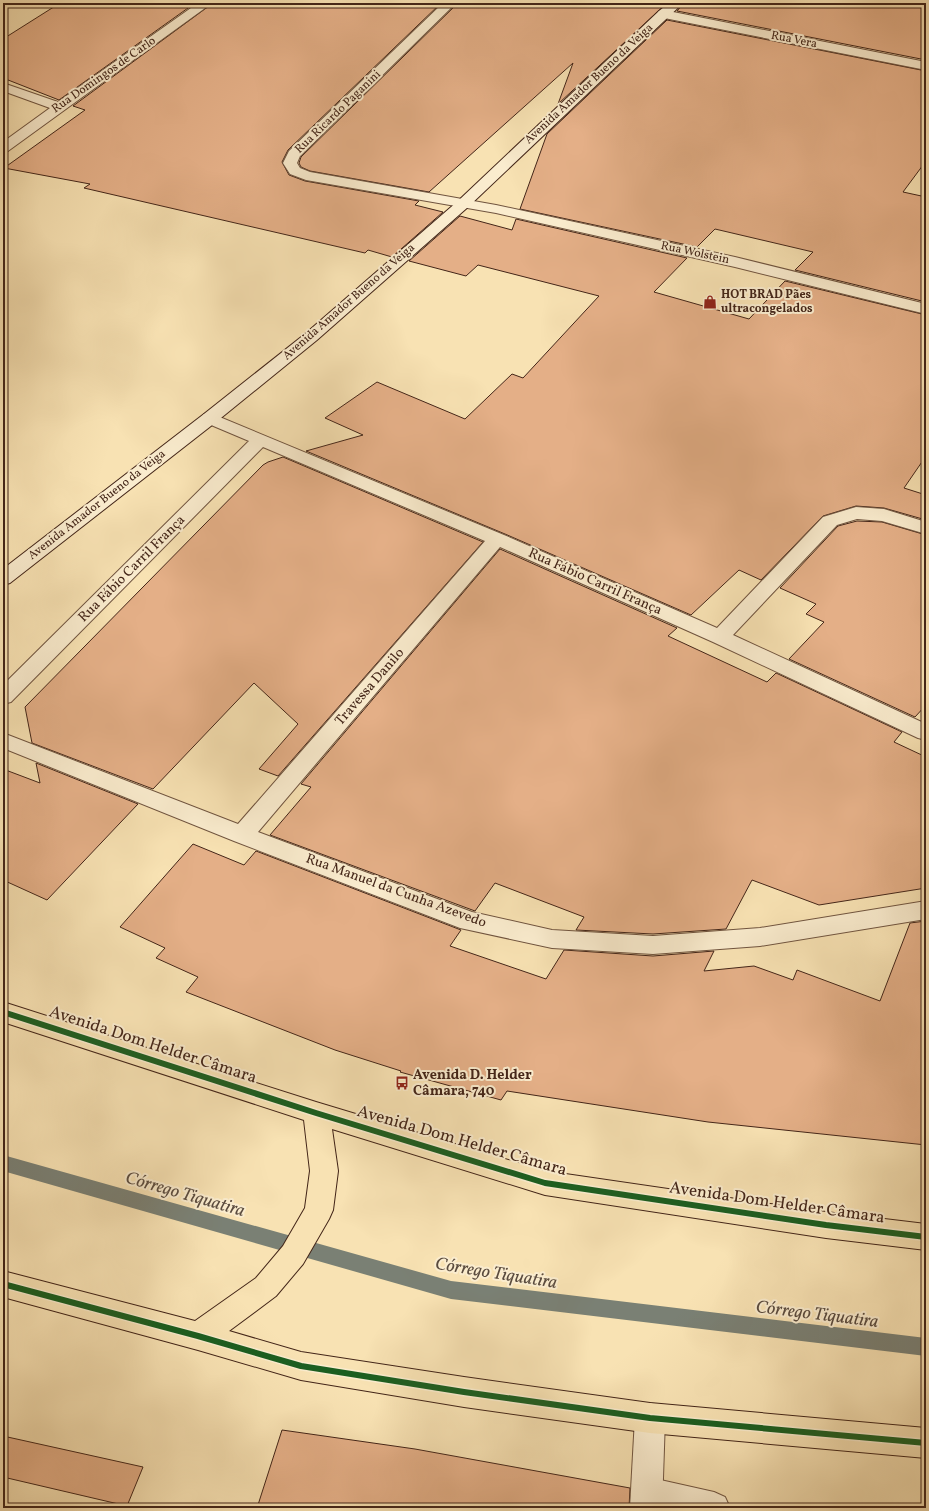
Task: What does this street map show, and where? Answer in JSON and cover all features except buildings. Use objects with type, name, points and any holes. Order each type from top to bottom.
[{"type":"main road","name":"Avenida Dom Helder Câmara","points":[[3,1012],[316,1113],[545,1183],[826,1225],[926,1237]]},
{"type":"main road","points":[[198,1336],[266,1287],[293,1255],[319,1210],[324,1172],[316,1113]]},
{"type":"main road","points":[[3,1284],[198,1336],[301,1366],[464,1392],[650,1418],[926,1443]]},
{"type":"street","name":"Rua Domingos de Carlo","points":[[3,148],[58,107],[206,3]]},
{"type":"street","name":"Rua Ricardo Paganini","points":[[450,3],[294,154],[290,163],[295,171],[306,176],[463,204]]},
{"type":"street","name":"Avenida Amador Bueno da Veiga","points":[[3,579],[210,418],[311,337],[463,204],[663,14],[677,3]]},
{"type":"street","name":"Rua Vera","points":[[663,14],[926,66]]},
{"type":"street","points":[[3,87],[58,107]]},
{"type":"street","name":"Rua Wolstein","points":[[463,204],[496,209],[735,262],[926,309]]},
{"type":"street","name":"Rua Fábio Carril França","points":[[210,418],[498,539],[720,637],[926,733]]},
{"type":"street","name":"Rua Fábio Carril França","points":[[3,697],[260,440]]},
{"type":"street","points":[[720,637],[830,521],[856,513],[884,515],[926,528]]},
{"type":"street","name":"Travessa Danilo","points":[[242,834],[498,539]]},
{"type":"street","name":"Rua Manuel da Cunha Azevedo","points":[[3,740],[469,921],[552,939],[653,944],[760,937],[926,910]]},
{"type":"street","points":[[650,1418],[646,1500],[714,1508]]},
{"type":"waterway","name":"Córrego Tiquatira","points":[[3,1163],[451,1290],[926,1347]]},
{"type":"cycle path","points":[[3,1012],[316,1113],[545,1183],[826,1225],[926,1237]]},
{"type":"cycle path","points":[[3,1284],[198,1336],[301,1366],[464,1392],[650,1418],[926,1443]]},
{"type":"place","name":"HOT BRAD Pães ultracongelados","points":[[710,302]]},
{"type":"place","name":"Avenida D. Helder Câmara, 740","points":[[402,1083]]}]
